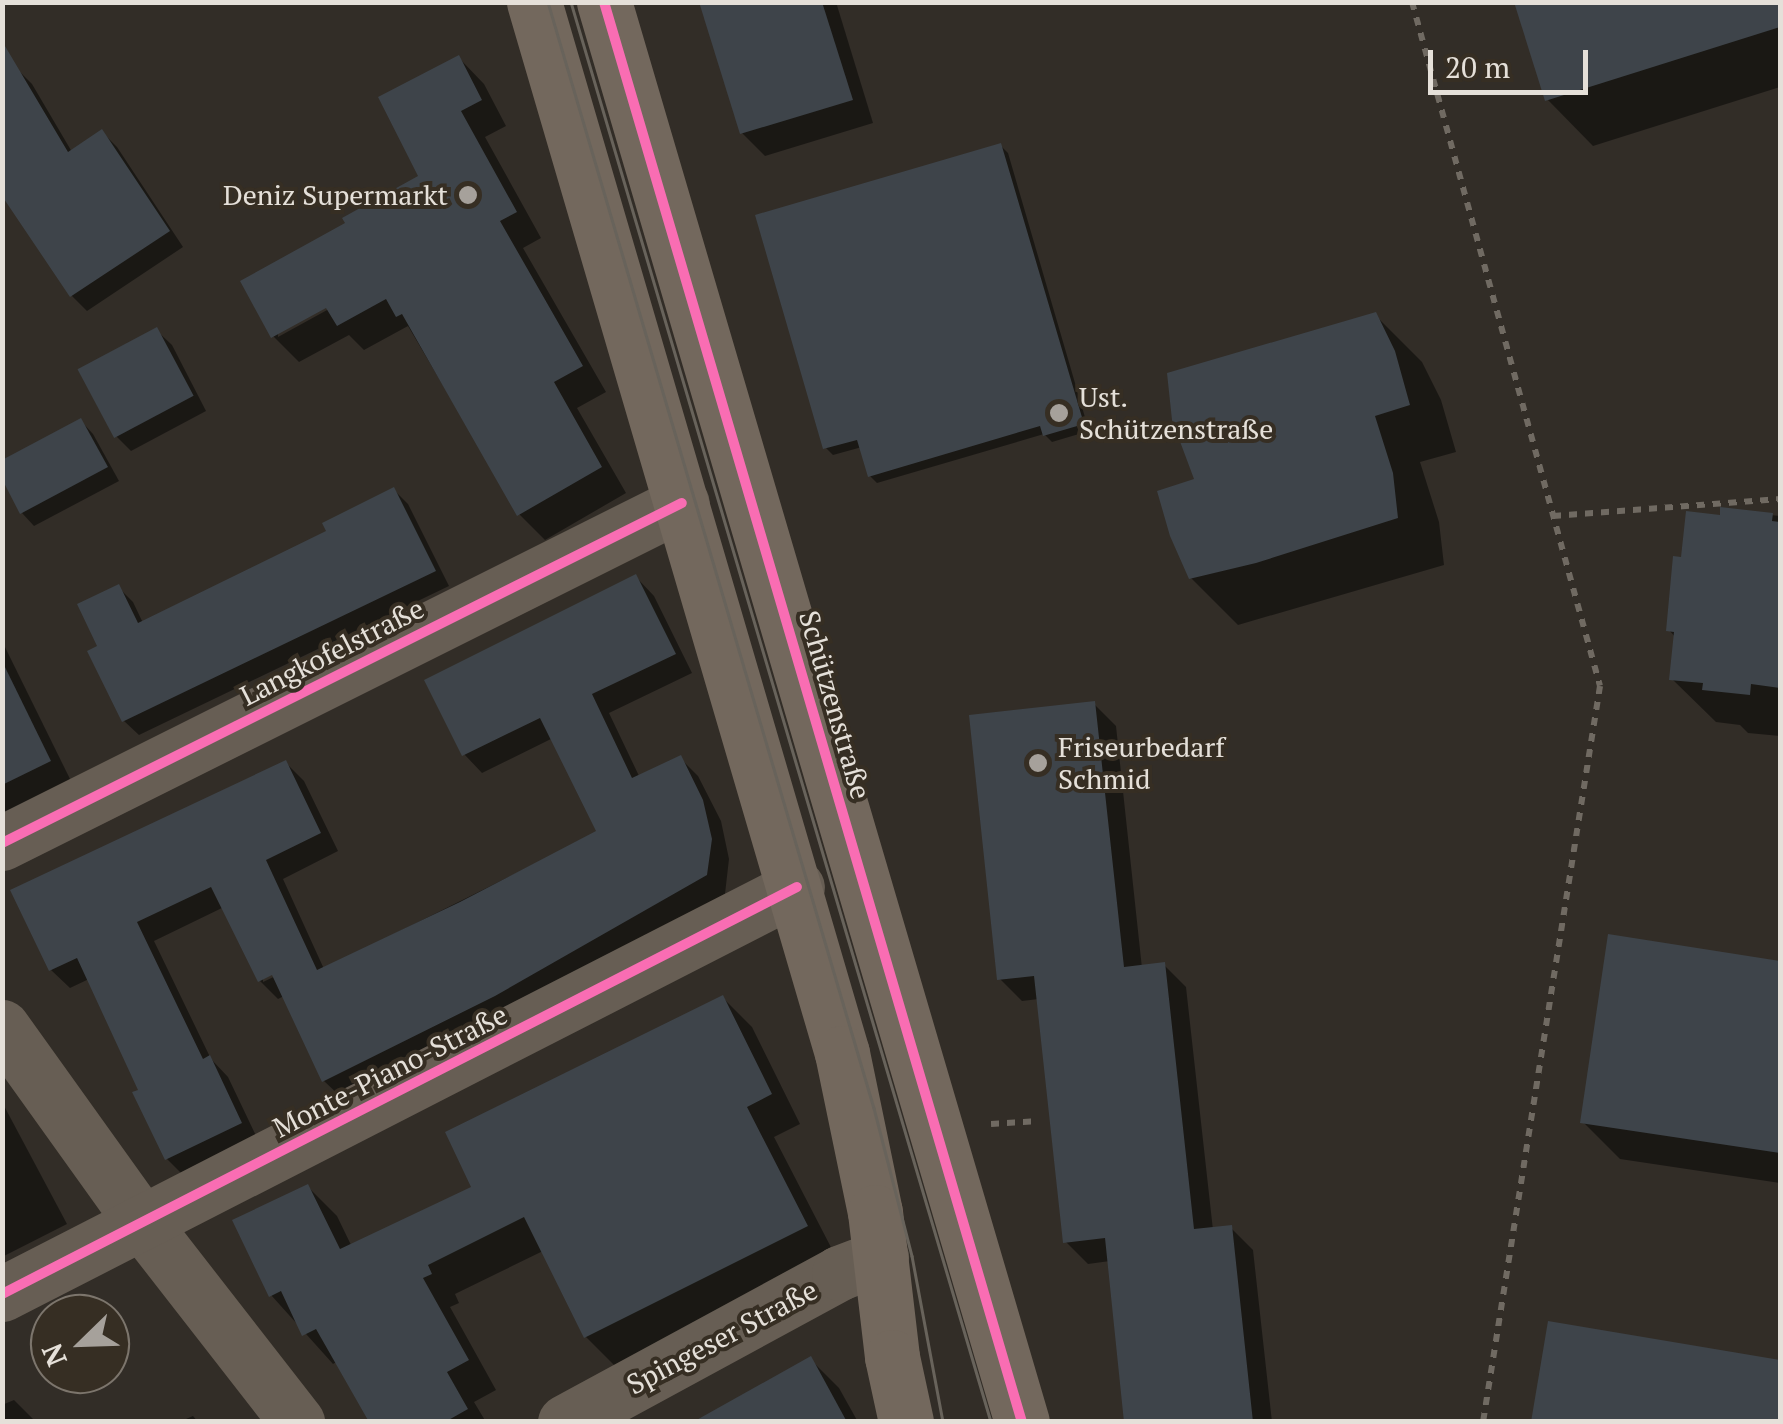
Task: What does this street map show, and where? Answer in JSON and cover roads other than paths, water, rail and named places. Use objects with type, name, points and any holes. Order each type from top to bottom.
[{"type":"street","points":[[534,2],[797,887],[842,1054],[881,1256],[906,1422]]},
{"type":"street","name":"Schützenstraße","points":[[604,2],[1022,1422]]},
{"type":"street","name":"Langkofelstraße","points":[[2,842],[682,504]]},
{"type":"street","name":"Monte-Piano-Straße","points":[[2,1294],[797,887]]},
{"type":"street","points":[[2,1027],[143,1224],[297,1422]]},
{"type":"street","name":"Spingeser Straße","points":[[565,1422],[840,1273],[881,1256]]},
{"type":"tram line","points":[[548,2],[874,1108],[912,1256],[943,1422]]},
{"type":"tram line","points":[[571,2],[991,1422]]},
{"type":"place","name":"Deniz Supermarkt","points":[[468,195]]},
{"type":"place","name":"Ust. Schützenstraße","points":[[1059,413]]},
{"type":"place","name":"Friseurbedarf Schmid","points":[[1038,763]]}]
